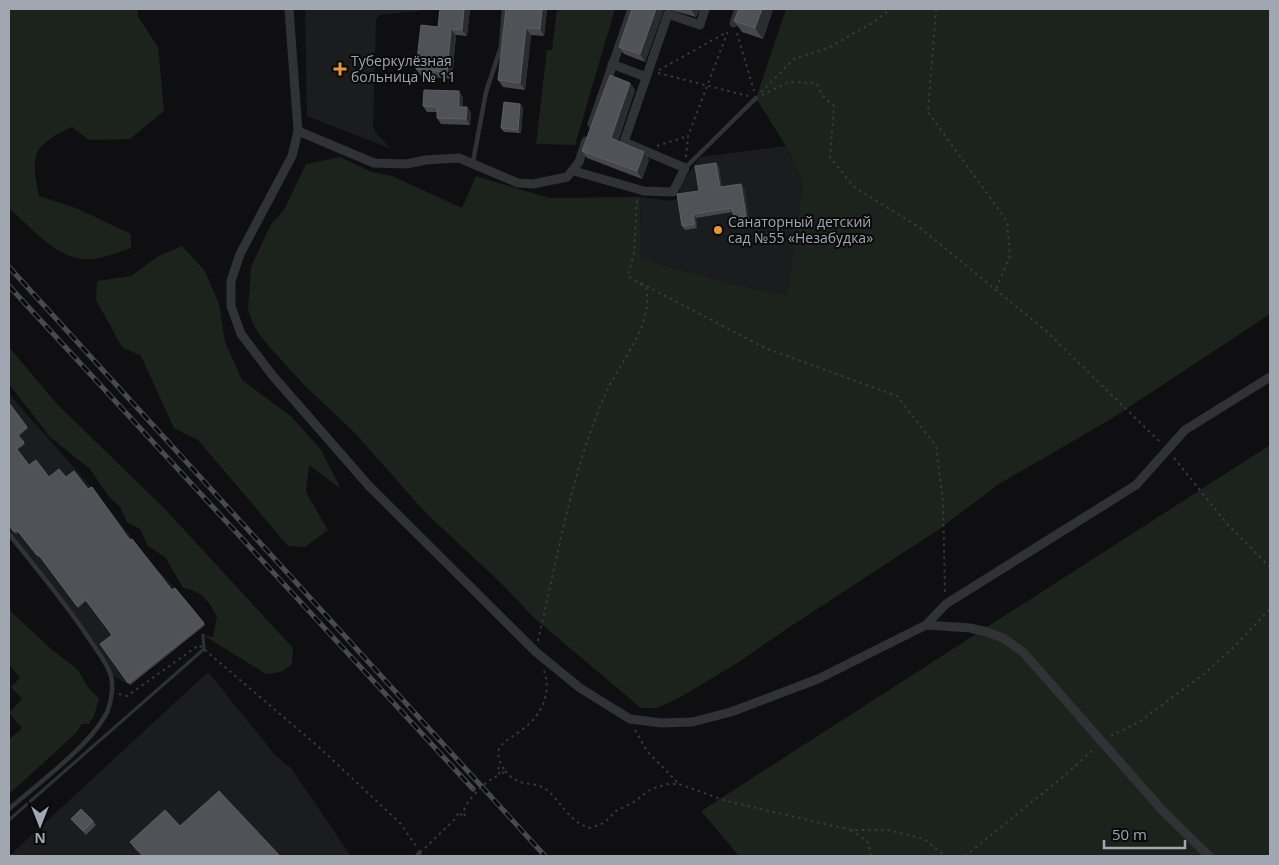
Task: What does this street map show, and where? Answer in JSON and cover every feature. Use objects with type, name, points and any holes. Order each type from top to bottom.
[{"type":"street","points":[[289,9],[298,131],[292,156],[240,254],[232,281],[231,306],[241,334],[273,376],[369,486],[536,652],[580,688],[630,719],[661,723],[692,722],[731,712],[818,679],[926,625],[946,604],[1136,485],[1185,430],[1270,377]]},
{"type":"street","points":[[298,131],[374,163],[406,164],[442,158],[460,158],[518,183],[534,184],[556,181],[567,177],[574,171],[579,162],[632,9]]},
{"type":"street","points":[[574,171],[640,190],[673,192],[685,168],[624,142],[668,14],[700,25],[705,9]]},
{"type":"street","points":[[734,23],[739,9]]},
{"type":"street","points":[[612,64],[646,77]]},
{"type":"street","points":[[926,625],[970,628],[1003,638],[1022,652],[1162,810],[1209,856]]},
{"type":"lane","points":[[473,162],[486,92],[501,47],[504,9]]},
{"type":"lane","points":[[685,168],[756,98]]},
{"type":"lane","points":[[9,534],[55,592],[93,645],[110,674],[112,693],[108,709],[100,723],[84,742],[9,809]]},
{"type":"path","points":[[756,98],[794,59],[830,47],[874,22],[890,9]]},
{"type":"path","points":[[936,9],[928,112],[1007,221],[1010,256],[996,289]]},
{"type":"path","points":[[685,168],[688,136],[727,32],[734,23]]},
{"type":"path","points":[[734,23],[756,98]]},
{"type":"path","points":[[727,32],[655,72],[756,98],[789,82],[816,83],[823,96],[834,106],[830,157],[854,187],[919,227],[1045,330],[1168,450],[1228,525],[1270,567]]},
{"type":"path","points":[[644,150],[688,136]]},
{"type":"path","points":[[628,276],[634,253],[634,228],[640,190]]},
{"type":"path","points":[[628,276],[646,288],[649,301],[645,319],[604,395],[570,497],[536,652],[548,681],[546,698],[541,710],[532,721],[522,730],[505,740],[500,747],[501,764],[505,771],[518,783],[540,787],[548,791],[574,821],[590,828],[604,823],[616,811],[634,802],[651,789],[668,784],[679,784],[726,801],[851,830],[888,830],[924,839],[945,856]]},
{"type":"path","points":[[628,276],[765,348],[897,396],[936,446],[944,502],[943,580],[946,604]]},
{"type":"path","points":[[965,856],[1064,776],[1102,741],[1139,722],[1204,674],[1235,646],[1270,609]]},
{"type":"path","points":[[112,693],[127,696],[199,645],[294,725],[400,823],[418,854],[455,819],[458,812],[463,817],[465,816],[463,813],[465,806],[493,777],[500,775],[498,769],[500,768],[503,773],[505,771]]},
{"type":"path","points":[[630,719],[647,751],[679,784]]},
{"type":"path","points":[[851,830],[868,842],[870,856]]},
{"type":"shaded area","points":[[9,9],[139,9],[137,15],[158,47],[164,111],[130,139],[89,140],[72,127],[49,139],[37,152],[35,160],[39,196],[76,208],[131,234],[131,248],[94,259],[82,259],[71,256],[51,246],[9,208]]},
{"type":"shaded area","name":"Туберкулёзная больница № 11","points":[[305,9],[436,9],[380,15],[376,19],[373,126],[375,132],[391,149],[307,116]]},
{"type":"shaded area","points":[[557,9],[615,9],[575,145],[536,144],[547,50],[552,50]]},
{"type":"shaded area","points":[[786,9],[1270,9],[1270,314],[1111,419],[999,484],[938,530],[739,662],[677,699],[657,708],[641,708],[533,617],[504,586],[425,512],[353,431],[304,385],[266,343],[254,326],[248,310],[251,267],[270,226],[285,208],[306,164],[340,157],[372,172],[392,176],[462,208],[476,176],[549,198],[640,197],[641,259],[731,284],[787,295],[803,183],[786,146],[756,98]]},
{"type":"shaded area","name":"Санаторный детский сад №55 «Незабудка»","points":[[786,146],[803,183],[787,295],[731,284],[641,259],[640,197],[670,201],[680,198],[680,186],[700,157]]},
{"type":"shaded area","points":[[182,246],[205,271],[219,304],[225,342],[242,380],[292,417],[321,450],[341,489],[309,465],[306,492],[328,530],[305,547],[288,546],[198,440],[174,428],[141,356],[122,347],[96,300],[97,281],[131,276],[157,257]]},
{"type":"shaded area","points":[[9,347],[57,404],[164,508],[293,648],[292,664],[281,672],[266,674],[203,635],[213,637],[217,616],[210,605],[195,591],[183,588],[165,557],[148,546],[140,529],[127,522],[120,507],[109,497],[90,469],[50,437],[9,384]]},
{"type":"shaded area","points":[[9,394],[93,489],[155,567],[177,590],[205,625],[130,685],[110,674],[93,645],[9,534]]},
{"type":"shaded area","points":[[1270,445],[1270,856],[739,856],[701,811]]},
{"type":"shaded area","points":[[9,610],[50,648],[77,669],[90,690],[99,698],[94,716],[89,724],[82,724],[76,733],[9,794],[9,740],[22,728],[9,713],[22,699],[11,687],[20,678],[9,664]]},
{"type":"shaded area","points":[[208,672],[276,756],[291,768],[351,856],[9,856]]},
{"type":"building","points":[[440,9],[464,9],[462,30],[451,29],[447,72],[416,69],[421,25],[438,27]]},
{"type":"building","points":[[506,9],[542,9],[540,29],[526,28],[520,83],[498,80]]},
{"type":"building","points":[[632,9],[656,9],[640,54],[619,47]]},
{"type":"building","points":[[739,9],[762,9],[755,28],[734,21]]},
{"type":"building","points":[[610,75],[630,83],[611,138],[644,152],[637,171],[582,151]]},
{"type":"building","points":[[424,90],[459,91],[459,107],[467,107],[466,119],[437,118],[437,107],[423,106]]},
{"type":"building","points":[[504,102],[520,104],[518,130],[501,128]]},
{"type":"building","points":[[716,163],[720,187],[741,184],[746,216],[734,218],[732,208],[693,214],[695,224],[682,226],[677,194],[699,191],[695,166]]},
{"type":"building","points":[[9,403],[27,427],[17,434],[24,442],[16,448],[29,465],[36,460],[49,477],[59,469],[66,477],[74,471],[88,489],[92,487],[130,540],[132,539],[172,590],[175,588],[204,623],[128,683],[100,644],[112,635],[85,599],[77,606],[38,554],[17,530],[14,532],[9,525]]},
{"type":"building","points":[[219,791],[280,856],[144,856],[130,842],[165,810],[180,826]]},
{"type":"building","points":[[81,809],[93,821],[83,831],[71,819]]},
{"type":"waterway","points":[[9,820],[204,649],[203,635]]},
{"type":"railway","points":[[9,267],[545,856]]},
{"type":"railway","points":[[9,286],[473,789]]},
{"type":"place","name":"Туберкулёзная больница № 11","points":[[340,69]]},
{"type":"place","name":"Санаторный детский сад №55 «Незабудка»","points":[[718,230]]}]
